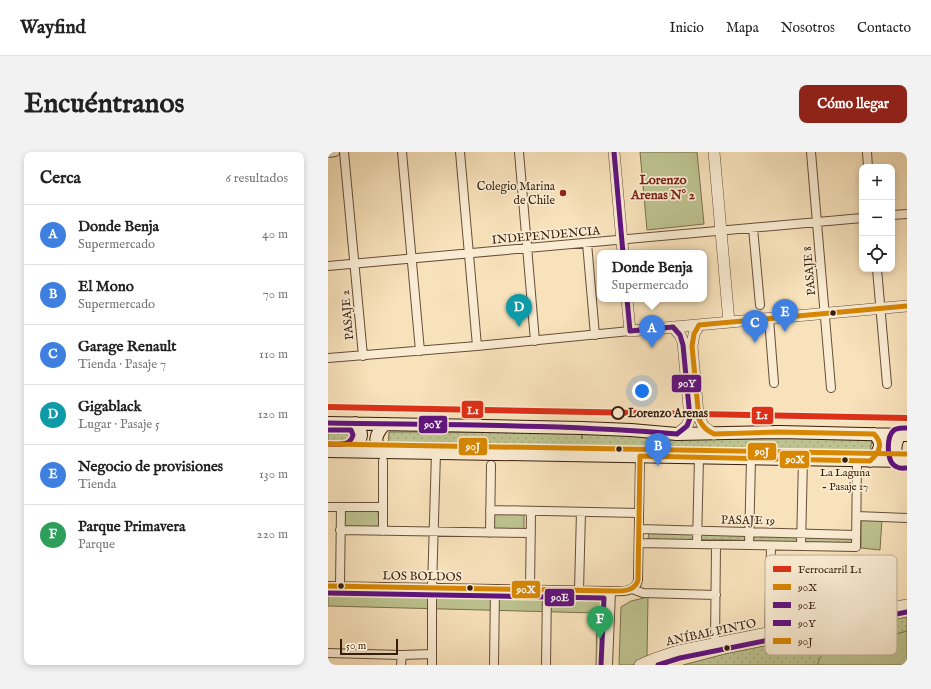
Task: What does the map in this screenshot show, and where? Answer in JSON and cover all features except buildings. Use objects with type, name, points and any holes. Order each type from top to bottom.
[{"type":"main road","points":[[328,423],[588,428],[677,434],[779,432],[903,435],[895,448],[896,455],[904,461]]},
{"type":"main road","points":[[347,451],[357,444],[360,438],[360,430],[355,423]]},
{"type":"main road","points":[[383,457],[377,446],[376,437],[380,429],[385,424]]},
{"type":"main road","points":[[864,461],[876,455],[880,446],[878,438],[874,434]]},
{"type":"main road","points":[[328,451],[347,451],[383,457],[436,453],[904,461]]},
{"type":"street","points":[[328,153],[335,152]]},
{"type":"street","name":"PASAJE 2","points":[[344,152],[363,356]]},
{"type":"street","points":[[402,152],[420,350]]},
{"type":"street","points":[[460,152],[477,346]]},
{"type":"street","points":[[519,152],[535,341]]},
{"type":"street","points":[[614,152],[623,250]]},
{"type":"street","points":[[714,152],[729,322]]},
{"type":"street","name":"PASAJE 8","points":[[811,152],[831,388]]},
{"type":"street","points":[[867,152],[868,164]]},
{"type":"street","points":[[895,215],[907,214]]},
{"type":"street","name":"INDEPENDENCIA","points":[[328,266],[859,218]]},
{"type":"street","points":[[753,228],[760,305]]},
{"type":"street","points":[[586,243],[595,335]]},
{"type":"street","points":[[877,272],[887,384]]},
{"type":"street","points":[[627,302],[630,331]]},
{"type":"street","points":[[328,358],[535,341],[907,306]]},
{"type":"street","points":[[769,319],[774,383]]},
{"type":"street","points":[[699,325],[694,334],[692,346],[698,414],[703,426],[714,434]]},
{"type":"street","points":[[673,327],[680,335],[684,346],[690,418],[687,426],[677,434]]},
{"type":"street","points":[[432,665],[432,588],[436,453]]},
{"type":"street","points":[[640,456],[638,583],[632,589],[643,593],[716,595]]},
{"type":"street","points":[[383,457],[383,531]]},
{"type":"street","points":[[697,544],[699,457]]},
{"type":"street","points":[[749,545],[751,458]]},
{"type":"street","points":[[801,546],[803,460]]},
{"type":"street","points":[[856,535],[864,461]]},
{"type":"street","points":[[490,533],[491,465]]},
{"type":"street","points":[[328,506],[383,507]]},
{"type":"street","points":[[340,586],[341,507]]},
{"type":"street","points":[[490,510],[639,513]]},
{"type":"street","points":[[530,589],[531,510]]},
{"type":"street","points":[[578,590],[580,512]]},
{"type":"street","points":[[857,516],[907,518]]},
{"type":"street","name":"PASAJE 19","points":[[639,529],[856,535],[856,547],[639,543]]},
{"type":"street","points":[[340,530],[531,533]]},
{"type":"street","points":[[715,643],[716,545]]},
{"type":"street","points":[[771,546],[771,555]]},
{"type":"street","name":"LOS BOLDOS","points":[[328,586],[611,591],[632,589]]},
{"type":"street","points":[[494,665],[495,589]]},
{"type":"street","points":[[546,665],[547,590]]},
{"type":"street","points":[[608,665],[611,591]]},
{"type":"street","name":"ANÍBAL PINTO","points":[[897,607],[907,605]]},
{"type":"street","name":"ANÍBAL PINTO","points":[[640,665],[666,654],[765,634]]},
{"type":"street","points":[[328,653],[402,655],[432,654]]},
{"type":"street","points":[[401,665],[402,655]]},
{"type":"green space","points":[[640,152],[697,152],[704,224],[647,230]]},
{"type":"green space","points":[[353,423],[351,448],[328,447],[328,424]]},
{"type":"green space","points":[[389,432],[581,432],[582,439],[582,432],[719,439],[872,438],[870,454],[388,448]]},
{"type":"green space","points":[[344,511],[378,511],[379,528],[343,528]]},
{"type":"green space","points":[[490,511],[524,512],[524,529],[490,529]]},
{"type":"green space","points":[[882,519],[880,550],[861,548],[861,520]]},
{"type":"green space","points":[[649,532],[855,538],[855,545],[648,539]]},
{"type":"green space","points":[[328,592],[601,595],[603,599],[603,665],[596,665],[597,613],[328,606]]},
{"type":"green space","points":[[648,597],[647,656],[633,665],[619,665],[621,607],[631,601]]},
{"type":"green space","points":[[907,617],[907,665],[683,665],[765,646],[765,655],[897,655],[897,619]]},
{"type":"green space","points":[[907,631],[907,665],[818,665],[822,655],[897,655],[897,634]]},
{"type":"rail line","name":"L1","points":[[328,407],[907,418]]},
{"type":"transit line","name":"90Y","points":[[614,152],[623,250]]},
{"type":"transit line","name":"90Y","points":[[328,423],[590,428],[677,434],[687,426],[690,418],[683,345],[680,335],[673,327],[630,331],[627,302]]},
{"type":"transit line","name":"90X","points":[[328,586],[616,591],[630,589],[635,586],[638,580],[640,456],[870,461],[878,452],[880,445],[874,434],[779,432],[714,434],[709,431],[703,426],[699,419],[692,346],[694,334],[699,325],[907,306]]},
{"type":"transit line","name":"90E","points":[[907,428],[899,428],[891,433],[888,450],[893,465],[899,468],[907,468]]},
{"type":"transit line","name":"90E","points":[[328,430],[351,430],[353,435],[346,443],[328,444]]},
{"type":"transit line","name":"90J","points":[[328,444],[907,454]]},
{"type":"transit line","name":"90E","points":[[328,593],[604,598],[601,665]]},
{"type":"transit line","name":"90E","points":[[897,614],[907,612]]},
{"type":"transit line","name":"90E","points":[[658,665],[680,658],[765,641]]},
{"type":"place","name":"Colegio Marina de Chile","points":[[563,193]]},
{"type":"place","name":"Gigablack","points":[[519,327]]},
{"type":"place","name":"Negocio de provisiones","points":[[785,332]]},
{"type":"place","name":"Garage Renault","points":[[755,343]]},
{"type":"place","name":"Donde Benja","points":[[652,348]]},
{"type":"place","name":"Lorenzo Arenas","points":[[618,413]]},
{"type":"place","name":"La Laguna - Pasaje 17","points":[[845,460]]},
{"type":"place","name":"El Mono","points":[[658,466]]},
{"type":"place","name":"Parque Primavera","points":[[600,639]]},
{"type":"district","name":"Lorenzo Arenas N° 2","points":[[663,186]]}]
